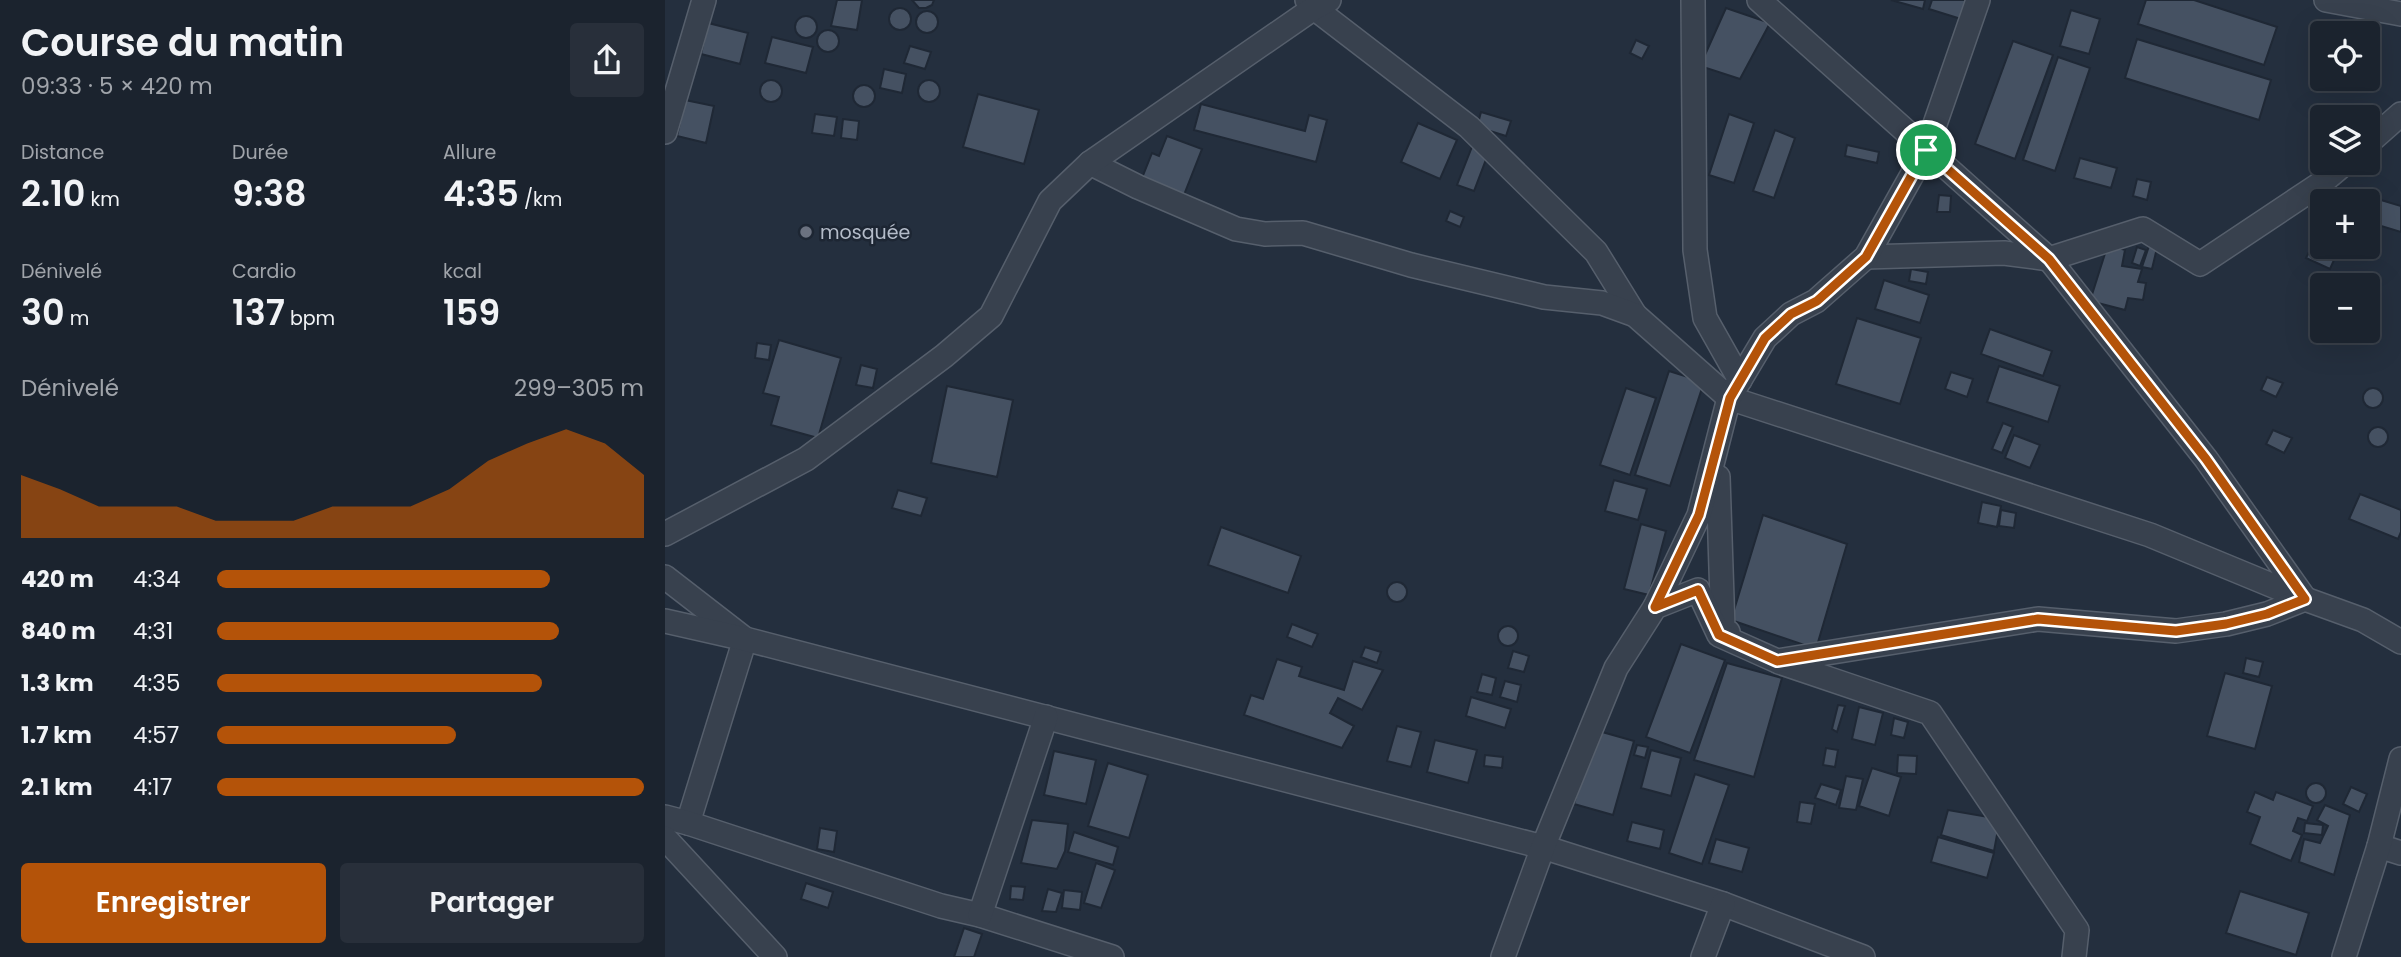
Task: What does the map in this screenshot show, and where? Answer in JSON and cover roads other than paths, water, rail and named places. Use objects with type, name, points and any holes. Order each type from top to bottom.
[{"type":"street","points":[[665,132],[704,0]]},
{"type":"street","points":[[1693,0],[1695,250],[1705,317],[1735,389]]},
{"type":"street","points":[[1759,0],[2049,259],[2206,459],[2305,599]]},
{"type":"street","points":[[1503,957],[1543,847],[1616,667],[1655,607],[1699,515],[1735,389],[1765,338],[1791,314],[1817,301],[1866,257],[1926,150],[1978,0]]},
{"type":"street","points":[[2326,0],[2401,14]]},
{"type":"street","points":[[665,534],[806,459],[944,356],[991,316],[1050,201],[1090,163],[1317,3],[1469,127],[1596,252],[1635,315]]},
{"type":"street","points":[[2380,132],[2401,114]]},
{"type":"street","points":[[1090,163],[1236,229],[1265,234],[1303,233],[1424,269],[1543,297],[1602,303],[1635,315],[1735,389],[2150,536],[2363,620],[2401,642]]},
{"type":"street","points":[[1866,257],[2004,253],[2049,259],[2143,229],[2200,264],[2331,175]]},
{"type":"street","points":[[1717,453],[1723,629],[1777,661],[2038,619],[2176,631],[2257,617],[2305,599]]},
{"type":"street","points":[[665,578],[745,639]]},
{"type":"street","points":[[1655,607],[1698,590],[1719,635],[1777,661],[1930,713],[2077,930],[2074,957]]},
{"type":"street","points":[[665,621],[745,639],[1543,847],[1723,904],[1863,957]]},
{"type":"street","points":[[688,822],[745,639]]},
{"type":"street","points":[[980,915],[1046,717]]},
{"type":"street","points":[[2344,957],[2379,846],[2401,759]]},
{"type":"street","points":[[665,817],[688,822],[941,906],[980,915],[1112,957]]},
{"type":"street","points":[[665,838],[775,957]]},
{"type":"street","points":[[2379,846],[2401,853]]},
{"type":"street","points":[[1703,957],[1723,904]]},
{"type":"place","name":"mosquée","points":[[806,232]]}]
